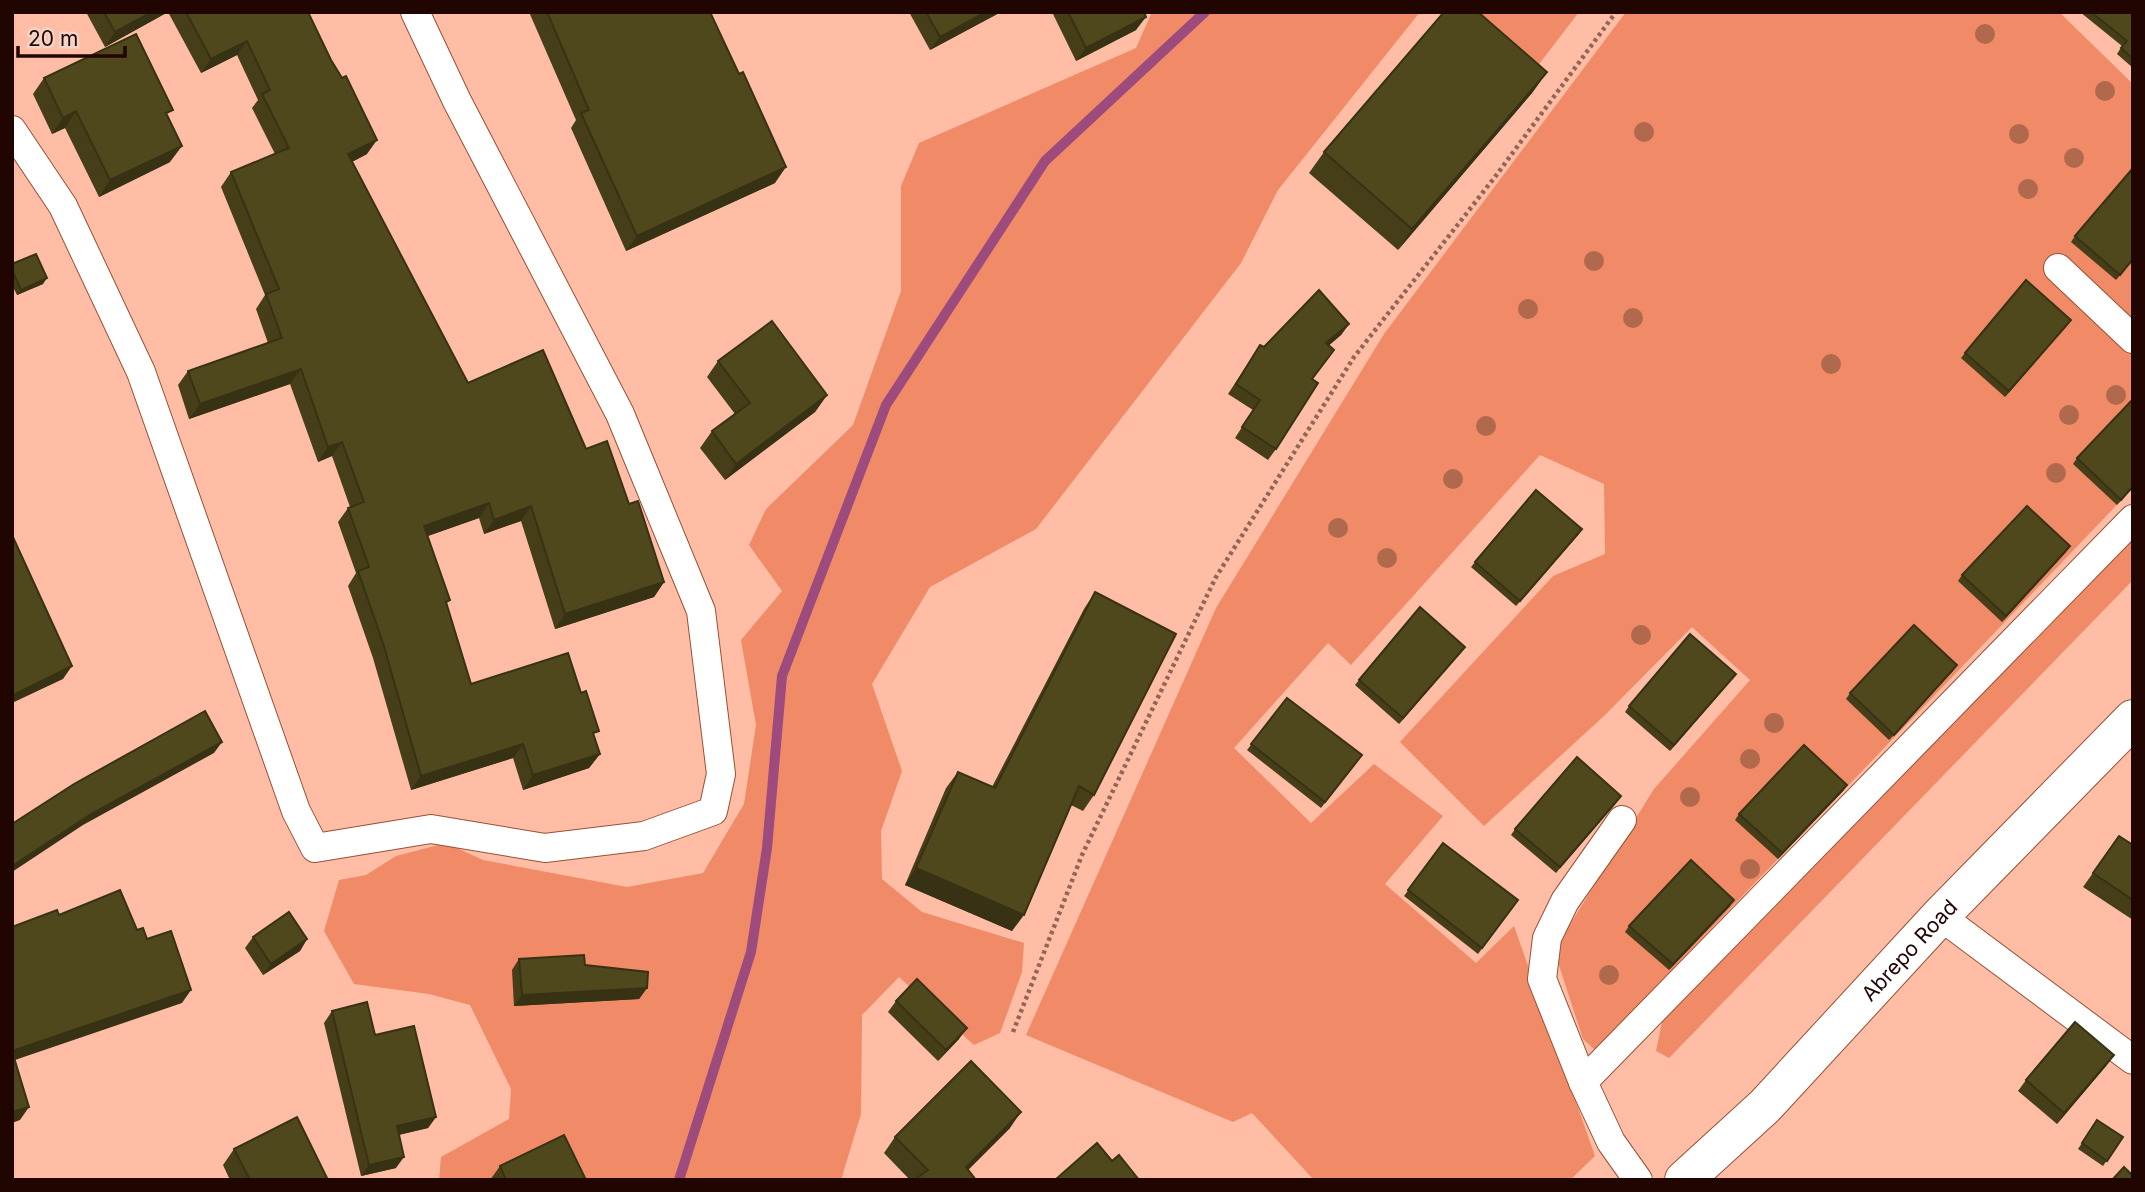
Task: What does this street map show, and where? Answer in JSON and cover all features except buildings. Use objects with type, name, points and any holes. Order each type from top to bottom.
[{"type":"main road","name":"Abrepo Road","points":[[1684,1180],[1765,1106],[1940,916],[2133,719]]},
{"type":"street","points":[[12,130],[63,206],[141,372],[296,811],[315,848],[431,829],[545,848],[644,836],[713,811],[721,774],[701,611],[620,414],[457,101],[415,12]]},
{"type":"street","points":[[2058,268],[2133,339]]},
{"type":"street","points":[[1583,1082],[2133,519]]},
{"type":"street","points":[[1622,821],[1564,901],[1547,938],[1542,979],[1583,1082],[1611,1142],[1638,1180]]},
{"type":"street","points":[[1940,916],[2133,1060]]},
{"type":"path","points":[[1013,1032],[1082,855],[1216,577],[1354,357],[1495,177],[1616,12]]},
{"type":"shaded area","points":[[1152,12],[1420,12],[1278,190],[1241,263],[1036,529],[930,587],[872,684],[902,771],[881,831],[882,879],[922,912],[1024,943],[1022,972],[1000,1033],[974,1045],[899,977],[862,1015],[861,1114],[841,1180],[439,1180],[441,1157],[509,1119],[511,1089],[470,1005],[429,994],[354,984],[324,931],[339,880],[366,875],[396,856],[446,843],[483,860],[627,887],[703,873],[744,804],[756,725],[741,640],[782,591],[749,545],[766,509],[853,425],[901,291],[901,186],[919,143],[1136,48]]},
{"type":"shaded area","points":[[1461,12],[1579,12],[1533,72]]},
{"type":"shaded area","points":[[1626,12],[2059,12],[2133,84],[2133,488],[1595,1050],[1583,1039],[1554,950],[1654,789],[1750,680],[1692,627],[1605,715],[1484,826],[1400,742],[1553,576],[1605,554],[1604,484],[1540,455],[1351,665],[1328,643],[1234,748],[1311,823],[1374,764],[1443,816],[1385,884],[1476,963],[1514,926],[1595,1156],[1570,1180],[1314,1180],[1252,1113],[1233,1122],[1026,1035],[1216,608],[1384,334]]},
{"type":"shaded area","points":[[2133,535],[2133,580],[1669,1058],[1656,1051],[1664,1013]]},
{"type":"waterway","points":[[679,1180],[751,952],[767,848],[782,676],[886,405],[1045,161],[1205,12]]}]
